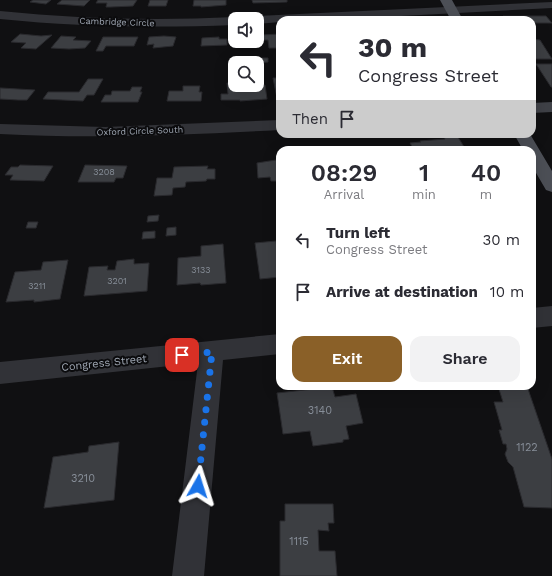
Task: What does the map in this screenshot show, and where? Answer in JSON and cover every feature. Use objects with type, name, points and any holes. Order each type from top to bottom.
[{"type":"main road","points":[[536,158],[552,186]]},
{"type":"street","points":[[335,16],[552,5]]},
{"type":"street","name":"Cambridge Circle","points":[[0,15],[50,20],[125,23],[228,21]]},
{"type":"street","points":[[264,20],[276,19]]},
{"type":"street","points":[[536,108],[552,107]]},
{"type":"street","name":"Oxford Circle South","points":[[0,129],[75,132],[131,132],[276,126]]},
{"type":"street","points":[[536,318],[552,316]]},
{"type":"street","name":"Congress Street","points":[[0,373],[276,344]]},
{"type":"street","points":[[188,576],[212,352]]},
{"type":"building","points":[[33,0],[51,0],[46,4],[30,2]]},
{"type":"building","points":[[62,0],[90,0],[84,6],[57,4]]},
{"type":"building","points":[[98,0],[137,0],[133,6],[106,7],[107,3],[96,3]]},
{"type":"building","points":[[150,0],[168,0],[166,6],[148,6]]},
{"type":"building","points":[[194,0],[226,0],[226,5],[201,7],[193,6]]},
{"type":"building","points":[[252,0],[287,0],[287,2],[253,3]]},
{"type":"building","points":[[536,16],[546,16],[552,23],[536,23]]},
{"type":"building","points":[[20,34],[41,36],[52,35],[36,49],[21,48],[26,43],[11,42]]},
{"type":"building","points":[[276,34],[276,48],[269,48],[268,40],[264,40],[264,35]]},
{"type":"building","points":[[61,36],[76,37],[73,40],[91,41],[85,48],[51,48]]},
{"type":"building","points":[[103,37],[138,37],[134,46],[106,46],[103,51],[96,51]]},
{"type":"building","points":[[149,37],[176,37],[173,46],[153,48],[154,44],[147,45]]},
{"type":"building","points":[[219,37],[219,39],[227,39],[227,45],[201,46],[202,38]]},
{"type":"building","points":[[536,40],[540,40],[552,59],[536,59]]},
{"type":"building","points":[[264,58],[268,58],[268,62],[264,62]]},
{"type":"building","points":[[536,64],[552,64],[552,87],[551,87]]},
{"type":"building","points":[[273,78],[276,78],[276,93]]},
{"type":"building","points":[[88,79],[103,79],[94,95],[87,95],[83,101],[43,99],[48,92],[79,92]]},
{"type":"building","points":[[227,83],[228,92],[264,92],[265,85],[267,99],[240,101],[221,100],[221,94],[228,94]]},
{"type":"building","points":[[183,86],[200,86],[199,92],[202,92],[201,101],[167,101],[169,91],[183,91]]},
{"type":"building","points":[[132,87],[142,87],[140,92],[142,92],[138,102],[101,102],[105,95],[111,95],[112,91],[130,91]]},
{"type":"building","points":[[0,88],[35,90],[27,100],[0,99]]},
{"type":"building","points":[[458,138],[464,146],[412,146],[410,143],[421,142],[420,141]]},
{"type":"building","points":[[276,160],[276,181],[271,181],[270,177],[258,178],[257,163]]},
{"type":"building","points":[[20,165],[53,166],[44,181],[10,180],[13,175],[5,175],[11,167],[18,167]]},
{"type":"building","points":[[85,165],[127,166],[123,178],[116,178],[114,182],[78,182]]},
{"type":"building","points":[[208,166],[207,169],[215,169],[215,179],[186,182],[185,187],[173,188],[172,195],[154,196],[157,178],[172,178],[174,167]]},
{"type":"building","points":[[159,215],[158,221],[147,222],[148,216]]},
{"type":"building","points":[[28,222],[38,222],[36,228],[26,228]]},
{"type":"building","points":[[176,227],[176,235],[166,236],[167,228]]},
{"type":"building","points":[[155,231],[155,238],[142,239],[143,232]]},
{"type":"building","points":[[276,241],[276,277],[260,279],[255,243]]},
{"type":"building","points":[[223,244],[226,283],[177,285],[178,258],[201,256],[201,246]]},
{"type":"building","points":[[134,259],[134,264],[149,263],[147,291],[84,296],[89,267],[108,266],[107,270],[115,270],[117,261]]},
{"type":"building","points":[[68,260],[60,299],[34,302],[34,300],[6,302],[15,272],[41,270],[43,262]]},
{"type":"building","points":[[304,390],[333,390],[335,397],[356,394],[363,423],[346,426],[349,439],[343,440],[343,442],[313,446],[310,431],[283,434],[277,393]]},
{"type":"building","points":[[499,390],[528,390],[552,459],[552,508],[524,507],[513,467],[508,462],[505,454],[507,449],[506,444],[503,444],[499,430],[502,430],[494,402],[503,402]]},
{"type":"building","points":[[119,442],[114,500],[44,508],[53,457],[88,452],[89,446]]},
{"type":"building","points":[[285,504],[333,504],[334,523],[328,523],[329,531],[318,530],[319,551],[335,551],[337,576],[280,576],[280,521],[285,521]]},
{"type":"route","points":[[182,355],[212,352],[198,486]]}]
